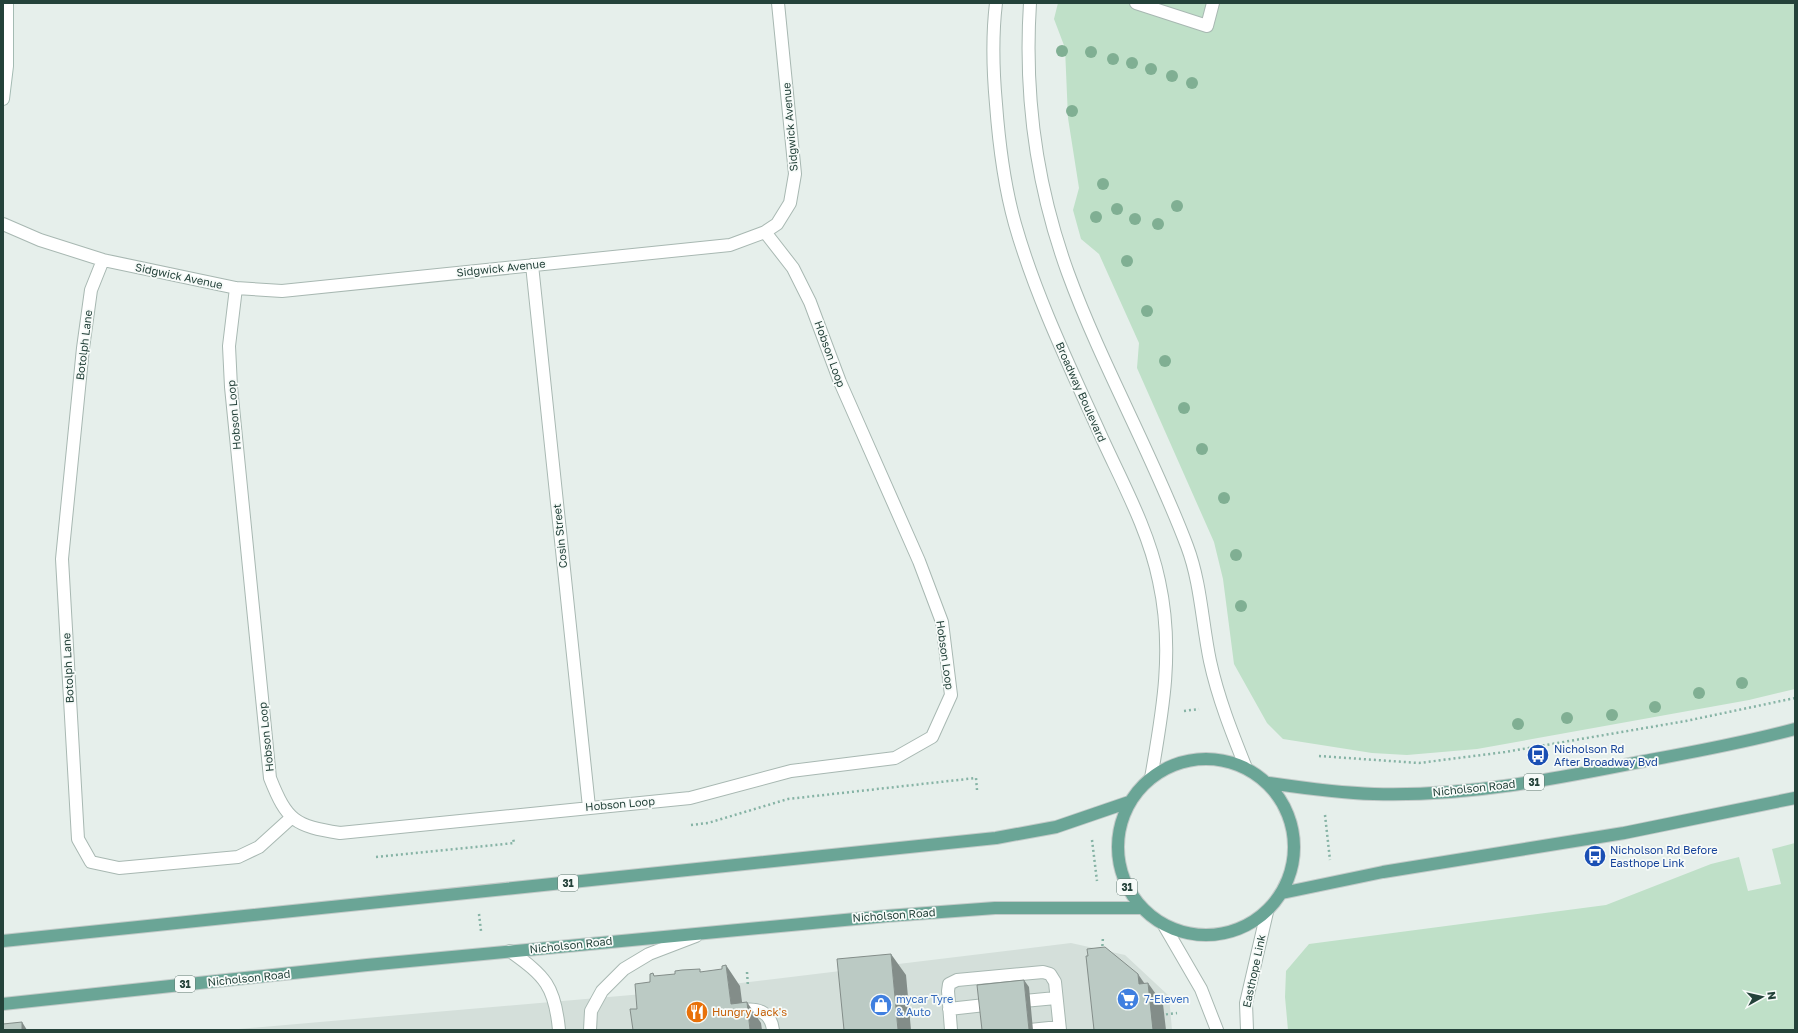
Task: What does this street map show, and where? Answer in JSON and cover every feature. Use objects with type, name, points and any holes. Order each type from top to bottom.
[{"type":"main road","name":"Nicholson Road","points":[[1268,783],[1322,790],[1374,794],[1420,794],[1510,785],[1570,776],[1762,738],[1795,729]]},
{"type":"main road","name":"Nicholson Road","points":[[1194,758],[1221,759],[1246,768],[1268,783],[1286,807],[1294,836],[1293,866],[1282,893],[1267,912],[1247,926],[1224,935],[1194,936],[1165,926],[1141,908],[1125,885],[1118,857],[1119,829],[1129,802],[1146,781],[1151,778],[1168,766],[1194,758]]},
{"type":"main road","points":[[1282,893],[1382,872],[1624,833],[1795,798]]},
{"type":"main road","name":"31","points":[[3,941],[996,838],[1056,826],[1129,802]]},
{"type":"main road","name":"Nicholson Road","points":[[3,1004],[510,951],[887,916],[995,908],[1141,908]]},
{"type":"street","points":[[3,99],[7,66],[7,3]]},
{"type":"street","name":"Sidgwick Avenue","points":[[3,224],[40,240],[103,260],[236,288],[282,291],[730,245],[765,232],[777,224],[790,203],[795,174],[778,3]]},
{"type":"street","name":"Broadway Boulevard","points":[[996,3],[994,20],[994,82],[1000,153],[1015,223],[1028,267],[1068,363],[1143,530],[1159,580],[1166,621],[1167,663],[1165,697],[1151,778]]},
{"type":"street","points":[[1030,3],[1029,93],[1034,148],[1049,210],[1068,273],[1117,390],[1187,548],[1198,587],[1211,664],[1225,715],[1246,768]]},
{"type":"street","points":[[1136,3],[1207,26],[1213,3]]},
{"type":"street","name":"Hobson Loop","points":[[236,288],[229,346],[231,387],[270,778],[279,801],[291,818],[316,830],[340,833],[690,798],[791,771],[895,758],[932,736],[951,695],[942,622],[919,561],[840,382],[810,302],[793,268],[765,232]]},
{"type":"street","name":"Botolph Lane","points":[[103,260],[91,290],[83,348],[62,559],[78,839],[91,862],[119,868],[238,857],[259,847],[291,818]]},
{"type":"street","name":"Cosin Street","points":[[532,265],[589,807]]},
{"type":"street","name":"Easthope Link","points":[[1247,1030],[1246,1003],[1267,912]]},
{"type":"street","points":[[1165,926],[1201,989],[1217,1030]]},
{"type":"street","points":[[590,1030],[590,1011],[602,991],[624,970],[649,954],[707,932]]},
{"type":"street","points":[[510,951],[530,965],[546,980],[553,997],[559,1030]]},
{"type":"street","points":[[952,1030],[949,1009],[949,984],[957,980],[1043,972],[1050,974],[1054,982],[1059,1028],[1030,1030]]},
{"type":"street","points":[[949,1009],[1056,998]]},
{"type":"street","points":[[744,1010],[756,1009],[764,1012],[770,1018],[773,1030]]},
{"type":"path","points":[[1319,756],[1419,763],[1536,747],[1686,721],[1795,698]]},
{"type":"path","points":[[1180,711],[1202,708]]},
{"type":"path","points":[[691,825],[708,823],[788,800],[976,778],[977,790]]},
{"type":"path","points":[[1325,815],[1330,863]]},
{"type":"path","points":[[1092,839],[1097,881]]},
{"type":"path","points":[[479,908],[481,934]]},
{"type":"path","points":[[1102,952],[1103,938]]},
{"type":"path","points":[[1158,1015],[1177,1013]]},
{"type":"shaded area","points":[[1071,943],[1125,955],[1169,996],[1172,1030],[227,1030],[666,992]]},
{"type":"green space","points":[[1058,3],[1795,3],[1795,689],[1749,700],[1477,749],[1407,755],[1372,753],[1283,739],[1267,723],[1234,664],[1223,579],[1214,542],[1137,368],[1139,343],[1099,254],[1081,239],[1073,210],[1079,188],[1068,118],[1065,48],[1054,19]]},
{"type":"green space","points":[[1795,843],[1795,1030],[1288,1030],[1285,997],[1286,971],[1309,944],[1606,905],[1711,864],[1739,857],[1748,891],[1781,884],[1772,849]]},
{"type":"building","name":"7-Eleven","points":[[1105,947],[1138,974],[1139,984],[1148,983],[1153,1030],[1094,1030],[1086,956],[1088,956],[1087,949]]},
{"type":"building","points":[[891,954],[898,1030],[844,1030],[837,959]]},
{"type":"building","points":[[726,965],[731,1004],[747,1002],[750,1030],[633,1030],[630,1009],[637,1009],[635,984],[650,982],[650,974],[653,973],[654,976],[675,974],[675,971],[682,970],[700,969],[700,972],[722,969],[722,966]]},
{"type":"building","points":[[1024,980],[1029,1030],[982,1030],[977,985]]},
{"type":"building","points":[[22,1022],[22,1030],[3,1030],[3,1024]]},
{"type":"place","name":"Nicholson Rd After Broadway Bvd","points":[[1538,755]]},
{"type":"place","name":"Nicholson Rd Before Easthope Link","points":[[1595,856]]},
{"type":"place","name":"7-Eleven","points":[[1128,999]]},
{"type":"place","name":"mycar Tyre & Auto","points":[[881,1005]]},
{"type":"place","name":"Hungry Jack's","points":[[697,1012]]}]
